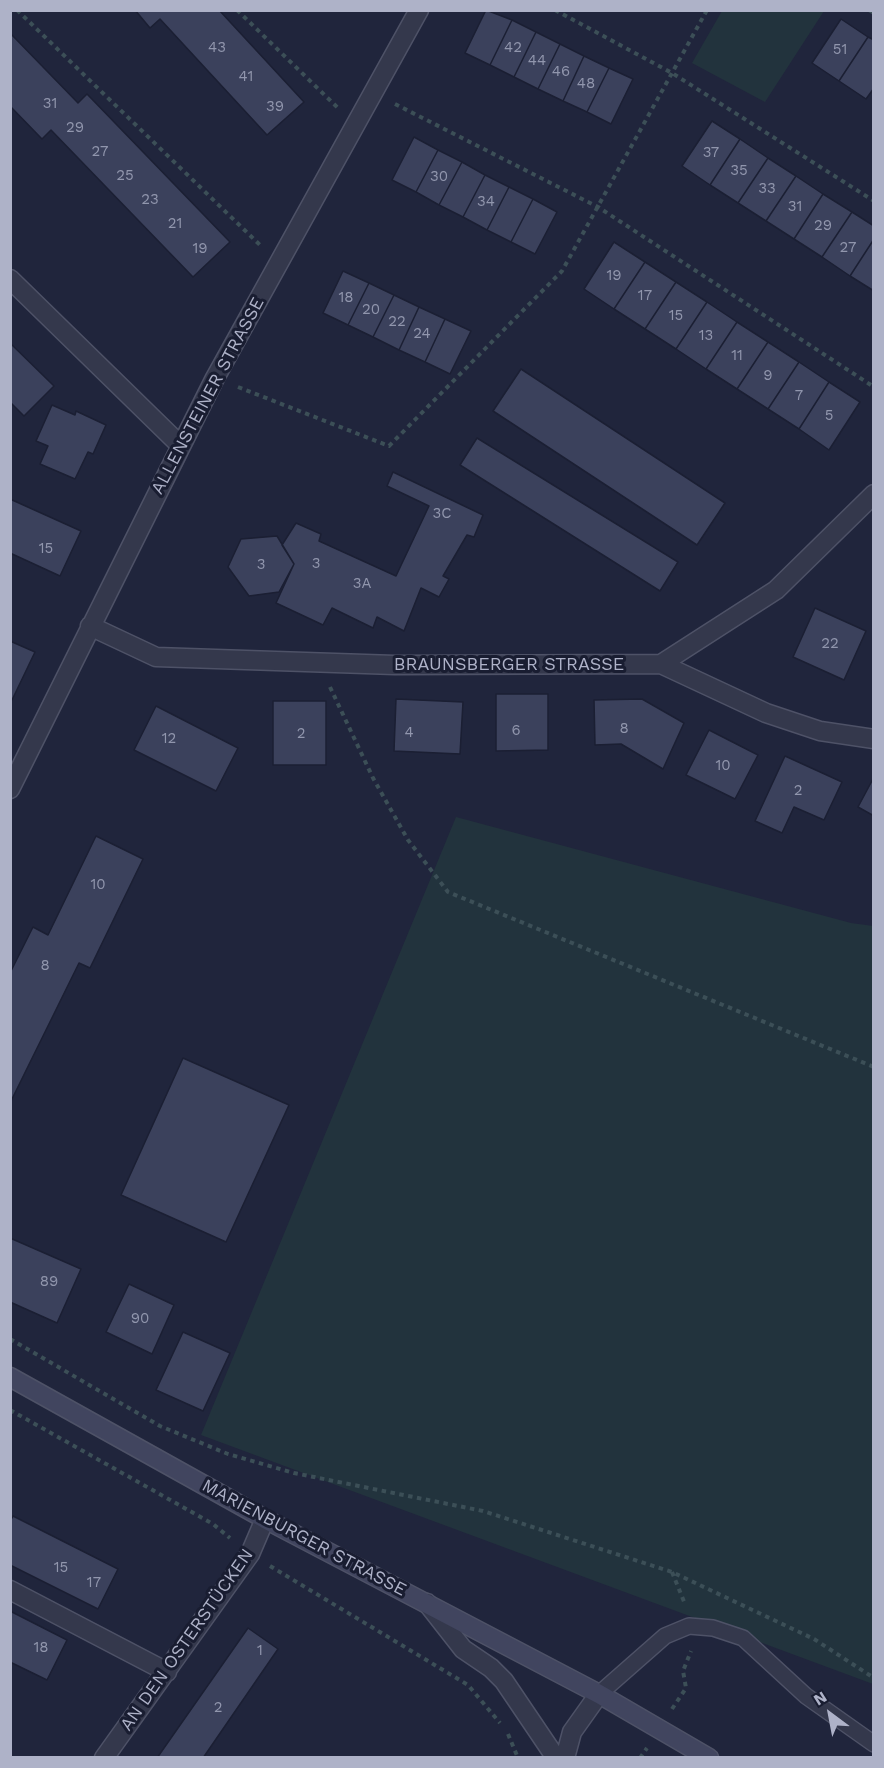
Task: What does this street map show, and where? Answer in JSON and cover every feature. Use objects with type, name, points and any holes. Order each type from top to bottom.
[{"type":"main road","name":"MARIENBURGER STRASSE","points":[[10,1377],[265,1519],[599,1694],[710,1758]]},
{"type":"street","name":"ALLENSTEINER STRASSE","points":[[10,789],[215,378],[419,10]]},
{"type":"street","points":[[10,279],[180,445]]},
{"type":"street","points":[[661,664],[776,590],[873,494]]},
{"type":"street","name":"BRAUNSBERGER STRASSE","points":[[90,626],[156,657],[395,665],[661,664]]},
{"type":"street","points":[[661,664],[766,713],[820,730],[873,739]]},
{"type":"street","name":"AN DEN OSTERSTÜCKEN","points":[[104,1758],[250,1554],[265,1519]]},
{"type":"street","points":[[10,1590],[167,1672]]},
{"type":"street","points":[[427,1603],[463,1649],[491,1668],[504,1681],[556,1758]]},
{"type":"street","points":[[565,1758],[572,1732],[599,1694]]},
{"type":"lane","points":[[599,1694],[653,1644],[689,1626],[723,1630],[743,1638],[806,1695],[873,1744]]},
{"type":"path","points":[[17,10],[279,263]]},
{"type":"path","points":[[237,10],[355,125]]},
{"type":"path","points":[[555,10],[672,73],[873,201]]},
{"type":"path","points":[[215,378],[390,446],[562,270],[707,10]]},
{"type":"path","points":[[869,10],[873,14]]},
{"type":"path","points":[[373,93],[598,207],[873,387]]},
{"type":"path","points":[[318,663],[373,778],[408,840],[448,892],[873,1067]]},
{"type":"path","points":[[10,1339],[160,1426],[228,1454],[294,1473],[483,1511],[672,1572],[814,1639],[873,1678]]},
{"type":"path","points":[[10,1410],[213,1524],[250,1554],[468,1685],[507,1732],[518,1758]]},
{"type":"path","points":[[640,1758],[686,1688],[683,1671],[691,1653],[689,1626],[684,1600],[672,1572]]},
{"type":"shaded area","points":[[722,11],[824,11],[765,102],[692,63]]},
{"type":"shaded area","points":[[456,817],[851,923],[873,926],[873,1684],[201,1435]]},
{"type":"building","points":[[135,10],[219,10],[304,102],[267,135],[160,19],[150,28]]},
{"type":"building","points":[[486,10],[512,20],[490,65],[465,53]]},
{"type":"building","points":[[841,19],[868,37],[839,81],[812,63]]},
{"type":"building","points":[[512,20],[536,32],[514,77],[490,65]]},
{"type":"building","points":[[536,32],[560,44],[538,89],[514,77]]},
{"type":"building","points":[[10,33],[78,103],[87,94],[230,242],[193,277],[51,130],[42,139],[10,106]]},
{"type":"building","points":[[868,37],[874,40],[874,88],[866,99],[839,81]]},
{"type":"building","points":[[560,44],[584,56],[563,101],[538,89]]},
{"type":"building","points":[[584,56],[609,68],[587,112],[563,101]]},
{"type":"building","points":[[609,68],[633,79],[611,124],[587,112]]},
{"type":"building","points":[[712,121],[740,139],[710,185],[682,166]]},
{"type":"building","points":[[414,137],[438,150],[416,192],[392,180]]},
{"type":"building","points":[[740,139],[768,158],[738,203],[710,185]]},
{"type":"building","points":[[438,150],[462,162],[439,205],[416,192]]},
{"type":"building","points":[[768,158],[796,176],[766,221],[738,203]]},
{"type":"building","points":[[462,162],[485,175],[463,217],[439,205]]},
{"type":"building","points":[[485,175],[509,187],[487,230],[463,217]]},
{"type":"building","points":[[796,176],[823,194],[794,239],[766,221]]},
{"type":"building","points":[[509,187],[533,199],[511,242],[487,230]]},
{"type":"building","points":[[823,194],[852,212],[822,257],[794,239]]},
{"type":"building","points":[[533,199],[557,212],[535,254],[511,242]]},
{"type":"building","points":[[852,212],[874,226],[874,239],[850,276],[822,257]]},
{"type":"building","points":[[874,239],[874,291],[850,276]]},
{"type":"building","points":[[614,242],[645,262],[614,309],[584,289]]},
{"type":"building","points":[[645,262],[676,282],[645,329],[614,309]]},
{"type":"building","points":[[343,271],[369,283],[348,325],[323,313]]},
{"type":"building","points":[[676,282],[707,302],[676,349],[645,329]]},
{"type":"building","points":[[369,283],[394,295],[373,337],[348,325]]},
{"type":"building","points":[[394,295],[419,307],[399,350],[373,337]]},
{"type":"building","points":[[707,302],[737,322],[706,369],[676,349]]},
{"type":"building","points":[[419,307],[445,319],[425,362],[399,350]]},
{"type":"building","points":[[445,319],[471,331],[450,374],[425,362]]},
{"type":"building","points":[[737,322],[768,342],[737,389],[706,369]]},
{"type":"building","points":[[768,342],[799,362],[768,409],[737,389]]},
{"type":"building","points":[[10,343],[54,386],[24,416],[10,402]]},
{"type":"building","points":[[799,362],[829,382],[799,429],[768,409]]},
{"type":"building","points":[[521,369],[725,503],[697,545],[493,411]]},
{"type":"building","points":[[829,382],[860,402],[829,450],[799,429]]},
{"type":"building","points":[[52,405],[75,415],[76,411],[106,425],[93,454],[88,452],[75,479],[40,464],[48,446],[36,441]]},
{"type":"building","points":[[477,438],[678,562],[660,591],[460,465]]},
{"type":"building","points":[[393,472],[483,515],[474,537],[467,535],[443,576],[449,579],[439,597],[421,588],[404,631],[377,617],[373,628],[332,608],[323,625],[276,603],[294,564],[282,545],[296,523],[321,534],[319,541],[396,576],[429,506],[387,486]]},
{"type":"building","points":[[10,499],[81,531],[60,576],[10,553]]},
{"type":"building","points":[[277,536],[294,564],[279,592],[249,596],[228,567],[241,539]]},
{"type":"building","points":[[815,608],[866,631],[844,680],[793,657]]},
{"type":"building","points":[[10,641],[35,652],[12,700],[10,699]]},
{"type":"building","points":[[496,694],[548,694],[548,750],[496,751]]},
{"type":"building","points":[[396,699],[463,702],[460,754],[394,751]]},
{"type":"building","points":[[642,699],[684,723],[663,769],[621,744],[595,745],[594,700]]},
{"type":"building","points":[[273,701],[326,701],[326,765],[273,765]]},
{"type":"building","points":[[156,706],[238,748],[216,791],[134,750]]},
{"type":"building","points":[[709,730],[758,755],[735,799],[686,775]]},
{"type":"building","points":[[785,756],[842,782],[824,820],[794,807],[782,833],[755,821]]},
{"type":"building","points":[[874,777],[874,816],[858,807]]},
{"type":"building","points":[[96,836],[143,859],[90,968],[79,963],[10,1103],[10,973],[33,927],[48,935]]},
{"type":"building","points":[[183,1058],[289,1105],[226,1242],[121,1195]]},
{"type":"building","points":[[10,1238],[81,1269],[57,1323],[10,1302]]},
{"type":"building","points":[[129,1284],[174,1305],[152,1354],[106,1332]]},
{"type":"building","points":[[183,1332],[230,1353],[203,1411],[156,1390]]},
{"type":"building","points":[[13,1516],[118,1569],[98,1609],[10,1565],[10,1521]]},
{"type":"building","points":[[10,1611],[67,1640],[47,1680],[10,1662]]},
{"type":"building","points":[[248,1628],[278,1649],[203,1758],[157,1758]]}]
